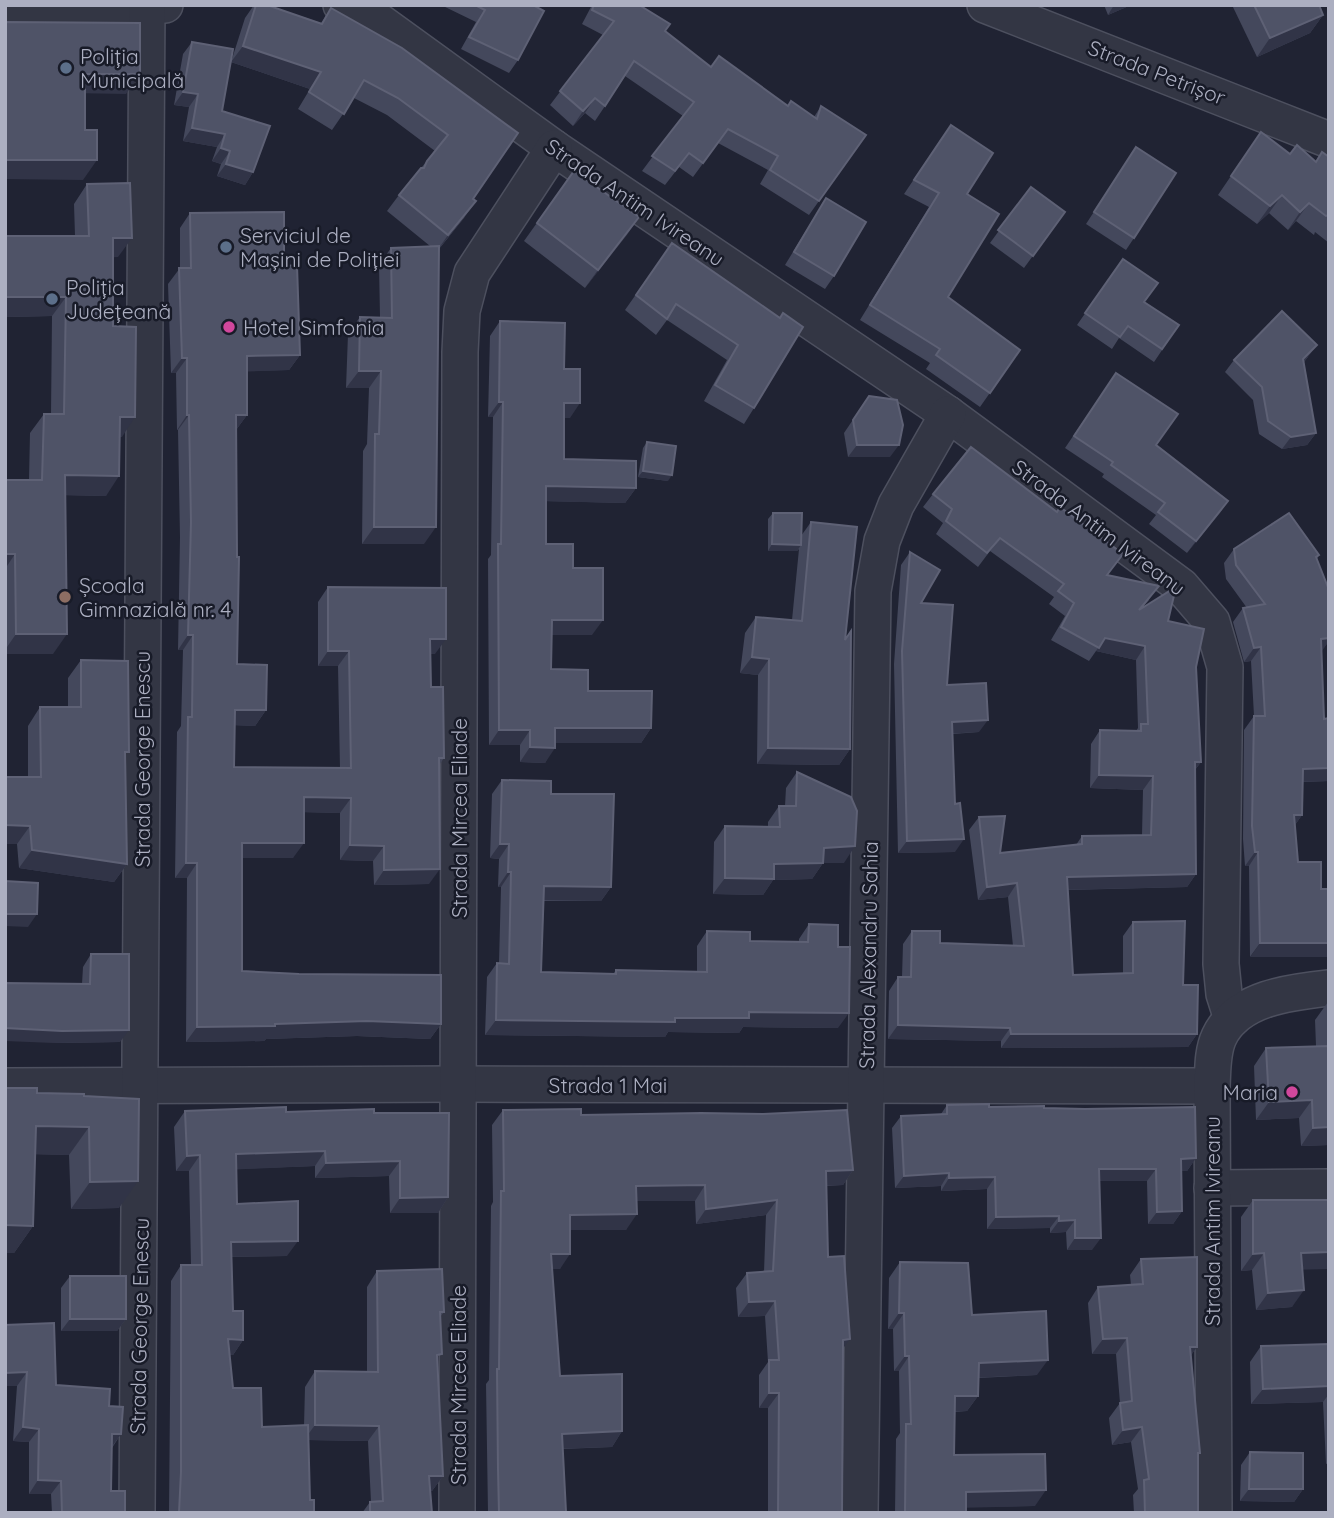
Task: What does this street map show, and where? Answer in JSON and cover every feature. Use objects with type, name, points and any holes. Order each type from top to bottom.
[{"type":"street","points":[[5,10],[165,5]]},
{"type":"street","name":"Strada Antim Ivireanu","points":[[341,5],[373,17],[554,148],[948,414],[1181,586],[1212,622],[1225,667],[1221,964],[1224,994],[1232,1019],[1219,1036],[1214,1052],[1212,1086],[1214,1513]]},
{"type":"street","name":"Strada Petrișor","points":[[985,5],[1329,140]]},
{"type":"street","name":"Strada George Enescu","points":[[136,1513],[147,6]]},
{"type":"street","name":"Strada Mircea Eliade","points":[[457,1513],[462,311],[472,273],[554,148]]},
{"type":"street","name":"Strada Alexandru Sahia","points":[[860,1513],[873,591],[882,541],[896,505],[948,414]]},
{"type":"street","points":[[1232,1019],[1256,1003],[1280,995],[1329,988]]},
{"type":"street","name":"Strada 1 Mai","points":[[5,1086],[1212,1086]]},
{"type":"street","points":[[1212,1188],[1329,1187]]},
{"type":"building","points":[[256,5],[267,5],[322,24],[331,8],[402,48],[518,133],[473,199],[476,201],[448,235],[399,195],[421,168],[424,168],[448,135],[398,98],[364,80],[344,114],[309,92],[321,72],[243,46]]},
{"type":"building","points":[[475,5],[533,5],[544,11],[518,60],[469,37],[485,10]]},
{"type":"building","points":[[594,5],[639,5],[670,24],[665,31],[711,67],[719,56],[788,106],[791,101],[817,119],[821,106],[866,135],[819,201],[770,170],[778,156],[728,129],[703,163],[689,153],[675,171],[652,156],[694,102],[634,61],[605,106],[595,98],[583,111],[560,91],[614,21],[592,10]]},
{"type":"building","points":[[1254,5],[1319,5],[1323,15],[1270,38]]},
{"type":"building","points":[[5,22],[140,23],[140,74],[85,74],[85,130],[97,130],[97,160],[5,160]]},
{"type":"building","points":[[192,42],[233,49],[222,111],[270,126],[253,172],[226,164],[230,151],[221,148],[225,134],[192,128],[198,94],[183,92]]},
{"type":"building","points":[[951,125],[993,153],[967,194],[999,214],[948,297],[1020,350],[990,393],[936,355],[940,349],[870,305],[939,193],[914,180]]},
{"type":"building","points":[[1261,132],[1290,154],[1297,145],[1316,162],[1322,152],[1329,157],[1329,215],[1326,216],[1309,203],[1300,212],[1282,195],[1270,206],[1231,176]]},
{"type":"building","points":[[1136,147],[1176,173],[1134,238],[1094,212]]},
{"type":"building","points":[[574,171],[639,217],[598,270],[537,223]]},
{"type":"building","points":[[130,183],[132,238],[113,238],[113,326],[136,327],[135,417],[120,417],[119,476],[65,475],[67,634],[16,634],[15,554],[5,554],[5,480],[42,480],[44,414],[64,414],[66,297],[5,297],[5,236],[89,236],[87,184]]},
{"type":"building","points":[[1031,187],[1065,212],[1033,256],[998,230]]},
{"type":"building","points":[[826,198],[866,222],[834,276],[794,252]]},
{"type":"building","points":[[284,212],[284,266],[297,265],[300,355],[247,356],[247,415],[236,415],[239,557],[237,664],[267,665],[266,710],[235,710],[234,767],[351,768],[349,651],[328,651],[328,587],[446,588],[446,639],[430,639],[431,687],[443,687],[444,758],[439,758],[440,869],[384,870],[384,846],[350,845],[351,798],[304,797],[304,843],[242,843],[242,971],[441,975],[441,1024],[367,1021],[197,1027],[197,863],[186,863],[188,717],[192,717],[193,635],[188,635],[191,522],[189,415],[187,358],[182,358],[179,268],[191,268],[190,213]]},
{"type":"building","points":[[672,243],[780,318],[783,313],[803,327],[754,408],[715,385],[738,345],[676,304],[667,319],[636,295]]},
{"type":"building","points":[[439,246],[436,527],[374,527],[375,434],[379,434],[381,371],[359,371],[360,317],[392,318],[391,248]]},
{"type":"building","points":[[1123,259],[1158,283],[1144,302],[1179,325],[1162,349],[1128,326],[1120,337],[1085,313]]},
{"type":"building","points":[[1282,311],[1317,345],[1303,359],[1316,433],[1291,437],[1268,421],[1262,387],[1234,360]]},
{"type":"building","points":[[500,321],[565,323],[564,369],[580,369],[580,403],[564,403],[564,459],[636,461],[636,488],[546,486],[546,544],[573,544],[573,568],[603,568],[603,620],[552,620],[551,669],[588,670],[588,691],[652,691],[651,728],[555,728],[555,748],[530,747],[530,730],[499,730],[498,544],[501,544],[503,402],[499,402]]},
{"type":"building","points":[[1116,373],[1178,414],[1156,445],[1228,501],[1196,541],[1158,512],[1165,503],[1111,465],[1113,462],[1074,436]]},
{"type":"building","points":[[869,396],[897,400],[903,425],[899,445],[857,445],[853,420]]},
{"type":"building","points":[[647,442],[676,446],[672,475],[643,471]]},
{"type":"building","points":[[971,447],[1057,512],[1060,507],[1123,554],[1107,575],[1159,586],[1139,610],[1176,587],[1168,621],[1204,629],[1196,667],[1201,762],[1195,762],[1196,874],[1067,877],[1073,975],[1133,973],[1133,922],[1185,921],[1183,985],[1198,985],[1197,1034],[1011,1034],[1010,1028],[898,1025],[898,977],[911,977],[912,931],[940,931],[940,943],[1024,946],[1017,883],[987,887],[979,817],[1005,816],[1000,853],[1082,844],[1082,836],[1151,835],[1153,776],[1099,775],[1100,730],[1141,731],[1141,724],[1148,724],[1145,646],[1105,638],[1099,648],[1061,627],[1074,603],[1058,591],[1064,584],[1000,538],[987,553],[946,521],[952,509],[933,494]]},
{"type":"building","points":[[773,513],[802,513],[801,545],[772,544]]},
{"type":"building","points":[[1289,513],[1319,555],[1316,557],[1329,590],[1329,638],[1321,639],[1324,719],[1329,718],[1329,768],[1303,769],[1302,815],[1294,815],[1298,862],[1321,862],[1321,889],[1329,889],[1329,943],[1260,943],[1258,852],[1255,852],[1252,826],[1254,716],[1265,716],[1261,647],[1254,648],[1243,608],[1265,604],[1236,565],[1234,549]]},
{"type":"building","points":[[811,522],[857,527],[845,640],[851,631],[850,749],[768,748],[769,659],[752,657],[756,617],[802,621]]},
{"type":"building","points":[[910,552],[940,570],[921,603],[953,605],[947,685],[986,683],[988,720],[952,722],[955,804],[960,803],[964,839],[907,841],[902,651]]},
{"type":"building","points":[[81,660],[128,661],[129,752],[125,752],[127,864],[32,850],[30,826],[5,825],[5,777],[41,777],[40,707],[81,707]]},
{"type":"building","points":[[797,772],[851,797],[857,811],[855,846],[824,848],[823,863],[774,864],[774,879],[725,878],[725,826],[780,827],[779,806],[796,806]]},
{"type":"building","points":[[502,780],[551,781],[551,794],[614,794],[611,887],[544,886],[541,972],[707,972],[707,931],[750,932],[750,941],[808,942],[809,924],[838,925],[838,947],[850,947],[849,1013],[749,1012],[749,1018],[675,1018],[675,1022],[496,1020],[497,963],[509,964],[511,872],[508,872],[509,844],[500,844]]},
{"type":"building","points":[[5,881],[38,883],[37,914],[5,914]]},
{"type":"building","points":[[91,954],[129,954],[129,1030],[5,1028],[5,983],[90,984]]},
{"type":"building","points":[[1329,1046],[1329,1127],[1313,1128],[1312,1100],[1269,1102],[1266,1048]]},
{"type":"building","points":[[5,1088],[37,1088],[37,1093],[139,1099],[138,1181],[90,1182],[89,1127],[36,1126],[33,1226],[5,1225]]},
{"type":"building","points":[[989,1104],[989,1107],[1044,1106],[1085,1109],[1195,1107],[1196,1158],[1181,1159],[1182,1211],[1157,1212],[1156,1169],[1099,1169],[1101,1238],[1075,1238],[1075,1220],[1059,1221],[1059,1216],[996,1217],[995,1177],[949,1178],[949,1173],[904,1176],[901,1116],[947,1114],[947,1105]]},
{"type":"building","points":[[286,1107],[286,1112],[374,1109],[374,1113],[449,1113],[448,1197],[400,1198],[400,1161],[326,1163],[325,1151],[236,1154],[237,1204],[298,1201],[298,1241],[231,1242],[233,1311],[243,1311],[243,1340],[228,1339],[233,1388],[261,1388],[262,1427],[308,1425],[310,1500],[314,1500],[314,1513],[179,1513],[181,1265],[202,1265],[200,1155],[187,1156],[185,1111]]},
{"type":"building","points":[[581,1109],[581,1115],[763,1114],[847,1110],[853,1170],[826,1171],[828,1257],[844,1256],[850,1339],[843,1340],[842,1513],[778,1513],[779,1393],[769,1393],[769,1360],[779,1360],[775,1301],[749,1302],[747,1273],[773,1271],[777,1200],[706,1209],[705,1185],[636,1186],[637,1214],[570,1215],[570,1254],[551,1254],[560,1376],[622,1374],[622,1431],[562,1434],[566,1512],[499,1513],[497,1369],[501,1191],[504,1191],[503,1110]]},
{"type":"building","points":[[1253,1200],[1329,1200],[1329,1252],[1301,1253],[1304,1290],[1268,1293],[1264,1253],[1253,1254]]},
{"type":"building","points":[[1197,1257],[1197,1347],[1190,1347],[1200,1453],[1198,1513],[1145,1513],[1144,1480],[1149,1479],[1142,1427],[1123,1430],[1120,1403],[1132,1401],[1127,1338],[1103,1339],[1098,1287],[1143,1284],[1141,1259]]},
{"type":"building","points":[[900,1262],[968,1263],[972,1315],[1046,1311],[1048,1360],[979,1363],[978,1396],[955,1396],[954,1455],[1045,1454],[1046,1490],[966,1492],[966,1513],[905,1513],[906,1424],[911,1424],[909,1356],[905,1356],[904,1313],[899,1313]]},
{"type":"building","points":[[442,1269],[442,1354],[437,1355],[443,1476],[429,1476],[432,1513],[370,1513],[370,1502],[383,1501],[379,1426],[315,1425],[315,1371],[378,1372],[377,1271]]},
{"type":"building","points":[[70,1276],[126,1276],[126,1319],[70,1319]]},
{"type":"building","points":[[54,1323],[56,1385],[110,1389],[109,1406],[123,1407],[121,1434],[112,1434],[111,1491],[125,1491],[125,1513],[62,1513],[61,1481],[38,1480],[39,1429],[23,1427],[27,1372],[5,1373],[5,1325]]},
{"type":"building","points":[[1329,1344],[1329,1386],[1263,1389],[1261,1346]]},
{"type":"building","points":[[1250,1452],[1303,1453],[1303,1489],[1249,1489]]},
{"type":"place","name":"Poliția Municipală","points":[[66,68]]},
{"type":"place","name":"Serviciul de Mașini de Poliției","points":[[226,247]]},
{"type":"place","name":"Poliția Județeană","points":[[52,299]]},
{"type":"place","name":"Hotel Simfonia","points":[[229,327]]},
{"type":"place","name":"Școala Gimnazială nr. 4","points":[[65,597]]},
{"type":"place","name":"Maria","points":[[1292,1092]]}]
